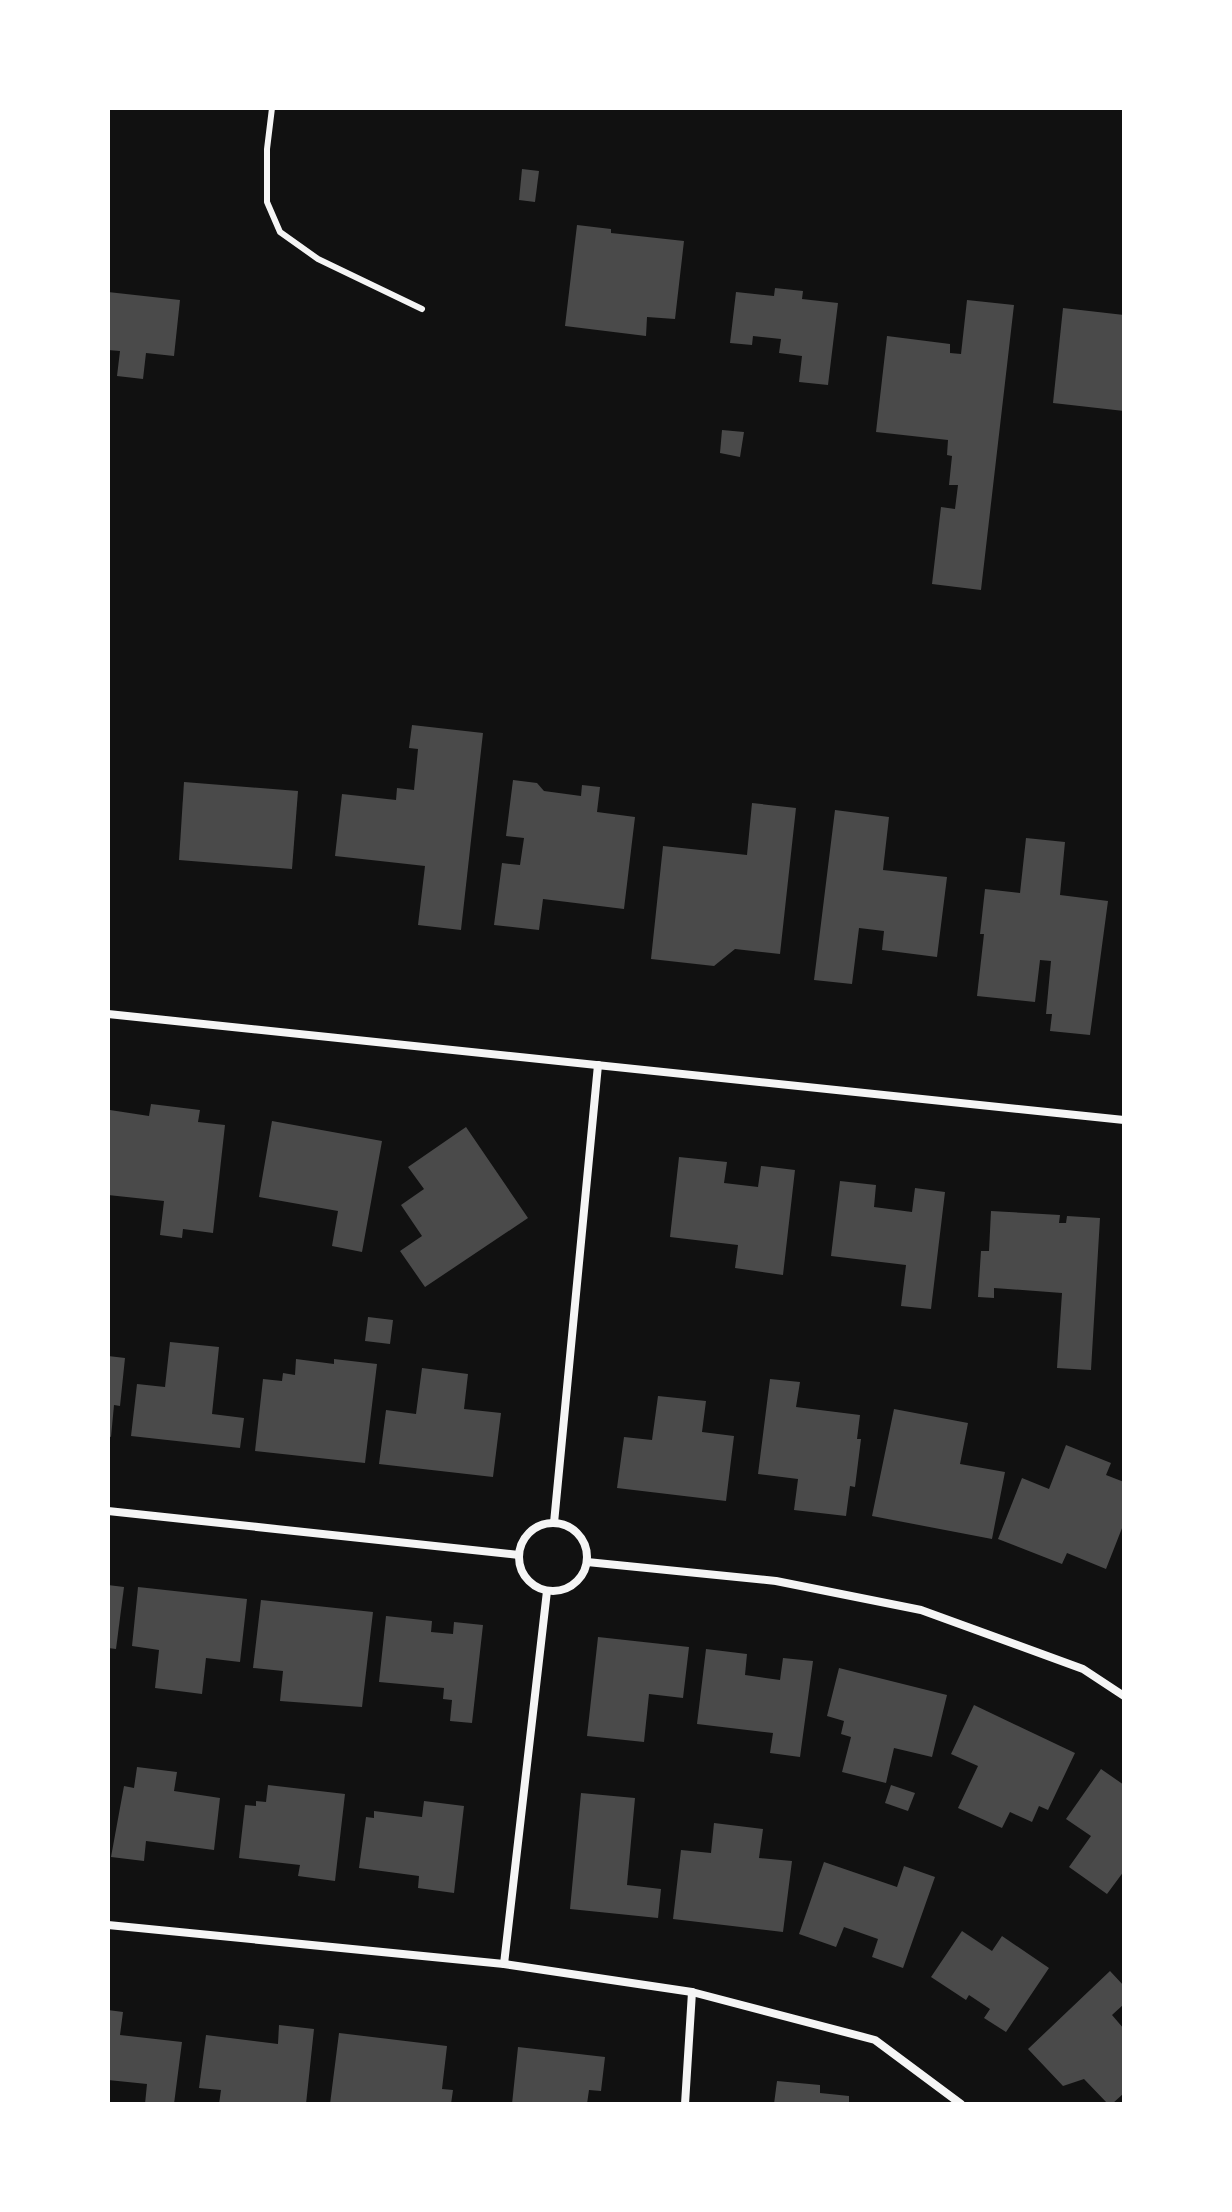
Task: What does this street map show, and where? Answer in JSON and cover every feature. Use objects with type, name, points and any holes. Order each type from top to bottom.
[{"type":"street","points":[[108,1014],[1124,1120]]},
{"type":"street","points":[[554,1523],[598,1065]]},
{"type":"street","points":[[108,1511],[519,1555]]},
{"type":"street","points":[[554,1523],[566,1525],[575,1531],[586,1551],[587,1562],[577,1581],[558,1591],[547,1591],[530,1582],[523,1574],[519,1555],[527,1535],[544,1524],[554,1523]]},
{"type":"street","points":[[587,1562],[776,1581],[921,1610],[1083,1669],[1124,1696]]},
{"type":"street","points":[[504,1964],[547,1591]]},
{"type":"street","points":[[108,1925],[504,1964],[692,1992],[875,2040],[961,2104]]},
{"type":"street","points":[[685,2104],[692,1992]]},
{"type":"lane","points":[[272,108],[267,149],[267,202],[280,232],[318,259],[422,309]]},
{"type":"building","points":[[522,169],[539,171],[535,202],[519,200]]},
{"type":"building","points":[[577,225],[611,229],[611,233],[684,241],[675,319],[647,317],[646,336],[565,326]]},
{"type":"building","points":[[775,288],[803,291],[802,299],[838,303],[828,385],[799,382],[802,356],[779,353],[781,339],[753,336],[752,345],[730,343],[736,292],[774,296]]},
{"type":"building","points":[[108,292],[180,300],[174,356],[146,353],[143,379],[117,376],[120,351],[108,350]]},
{"type":"building","points":[[967,300],[1014,305],[981,590],[932,584],[941,507],[955,509],[958,485],[949,485],[952,456],[947,455],[948,440],[876,432],[887,336],[950,344],[950,353],[961,354]]},
{"type":"building","points":[[1063,308],[1124,315],[1124,411],[1053,403]]},
{"type":"building","points":[[722,430],[744,432],[740,457],[720,453]]},
{"type":"building","points":[[412,725],[483,733],[461,930],[418,925],[425,866],[335,856],[342,794],[396,800],[397,788],[414,790],[418,749],[409,748]]},
{"type":"building","points":[[513,780],[537,783],[544,791],[581,796],[582,785],[600,787],[597,812],[635,817],[624,909],[543,899],[539,930],[494,925],[502,863],[520,865],[524,838],[506,836]]},
{"type":"building","points":[[184,782],[298,791],[292,869],[179,860]]},
{"type":"building","points":[[752,803],[796,808],[780,954],[735,949],[714,966],[651,959],[663,846],[747,855]]},
{"type":"building","points":[[835,810],[889,817],[883,870],[947,877],[937,957],[882,950],[884,931],[859,928],[852,984],[814,980]]},
{"type":"building","points":[[1026,838],[1065,842],[1060,895],[1108,901],[1090,1035],[1050,1031],[1052,1014],[1046,1014],[1051,961],[1040,960],[1035,1002],[977,996],[985,889],[1020,893]]},
{"type":"building","points":[[151,1104],[200,1110],[198,1122],[225,1125],[213,1233],[183,1229],[182,1238],[160,1235],[164,1201],[108,1195],[110,1110],[149,1116]]},
{"type":"building","points":[[272,1121],[382,1141],[362,1252],[332,1246],[338,1211],[259,1197]]},
{"type":"building","points":[[466,1127],[528,1218],[425,1287],[400,1251],[422,1236],[401,1205],[424,1189],[408,1167]]},
{"type":"building","points":[[679,1157],[727,1162],[724,1183],[758,1187],[761,1166],[795,1170],[783,1275],[735,1268],[738,1245],[670,1237]]},
{"type":"building","points":[[840,1181],[876,1185],[874,1207],[912,1212],[915,1188],[945,1192],[931,1309],[901,1306],[906,1265],[831,1256]]},
{"type":"building","points":[[991,1211],[1060,1215],[1059,1223],[1066,1223],[1067,1216],[1100,1218],[1091,1370],[1057,1368],[1062,1293],[994,1288],[994,1298],[978,1297],[981,1251],[989,1251]]},
{"type":"building","points":[[368,1317],[393,1320],[390,1344],[365,1341]]},
{"type":"building","points":[[170,1342],[219,1347],[212,1414],[244,1418],[240,1448],[131,1436],[137,1384],[165,1387]]},
{"type":"building","points":[[108,1356],[125,1358],[120,1406],[114,1405],[111,1437],[108,1436]]},
{"type":"building","points":[[296,1359],[334,1364],[334,1359],[377,1364],[365,1463],[255,1451],[263,1379],[282,1381],[283,1373],[295,1375]]},
{"type":"building","points":[[422,1368],[468,1374],[464,1409],[501,1413],[493,1477],[379,1464],[386,1410],[416,1414]]},
{"type":"building","points":[[770,1379],[800,1382],[796,1407],[860,1415],[857,1439],[861,1439],[855,1487],[850,1486],[846,1516],[794,1510],[798,1479],[758,1474]]},
{"type":"building","points":[[658,1396],[706,1401],[702,1432],[734,1436],[726,1501],[617,1488],[624,1437],[652,1440]]},
{"type":"building","points":[[894,1409],[968,1423],[960,1464],[1005,1472],[992,1539],[872,1516]]},
{"type":"building","points":[[1066,1445],[1111,1463],[1106,1475],[1124,1482],[1124,1523],[1106,1569],[1067,1553],[1062,1564],[998,1539],[1022,1478],[1049,1489]]},
{"type":"building","points":[[108,1585],[124,1587],[116,1649],[108,1648]]},
{"type":"building","points":[[138,1587],[247,1599],[240,1662],[206,1658],[202,1694],[155,1688],[159,1650],[132,1646]]},
{"type":"building","points":[[261,1600],[373,1612],[362,1707],[280,1701],[283,1671],[253,1668]]},
{"type":"building","points":[[386,1616],[432,1621],[431,1632],[453,1634],[454,1622],[483,1625],[472,1723],[450,1721],[452,1700],[443,1699],[444,1688],[379,1682]]},
{"type":"building","points":[[598,1637],[689,1647],[683,1698],[649,1694],[644,1742],[587,1736]]},
{"type":"building","points":[[706,1649],[747,1654],[745,1675],[780,1680],[783,1658],[813,1661],[800,1757],[770,1753],[773,1733],[697,1724]]},
{"type":"building","points":[[839,1668],[947,1695],[932,1757],[894,1748],[886,1783],[842,1772],[851,1737],[841,1734],[844,1721],[827,1716]]},
{"type":"building","points":[[974,1705],[1075,1753],[1048,1810],[1039,1806],[1032,1822],[1010,1812],[1002,1828],[958,1808],[978,1766],[951,1754]]},
{"type":"building","points":[[137,1767],[177,1772],[174,1791],[220,1798],[214,1850],[146,1841],[144,1861],[111,1857],[124,1786],[134,1788]]},
{"type":"building","points":[[1101,1769],[1124,1785],[1124,1871],[1107,1894],[1069,1867],[1091,1836],[1066,1819]]},
{"type":"building","points":[[268,1785],[345,1794],[335,1881],[298,1876],[300,1865],[239,1858],[245,1805],[256,1806],[256,1801],[266,1802]]},
{"type":"building","points":[[891,1785],[915,1793],[908,1811],[885,1803]]},
{"type":"building","points":[[581,1793],[635,1798],[627,1885],[661,1889],[658,1918],[570,1909]]},
{"type":"building","points":[[424,1801],[464,1806],[454,1893],[418,1888],[419,1876],[359,1868],[366,1817],[374,1818],[374,1811],[422,1817]]},
{"type":"building","points":[[714,1823],[763,1829],[759,1858],[792,1861],[783,1932],[673,1919],[681,1850],[711,1853]]},
{"type":"building","points":[[824,1862],[897,1887],[904,1866],[935,1877],[903,1968],[872,1957],[878,1939],[844,1927],[836,1947],[799,1934]]},
{"type":"building","points":[[962,1931],[992,1951],[1002,1936],[1049,1968],[1006,2032],[984,2018],[990,2009],[969,1995],[966,2000],[931,1977]]},
{"type":"building","points":[[1110,1971],[1124,1986],[1124,2004],[1112,2015],[1124,2029],[1124,2093],[1108,2104],[1084,2079],[1063,2086],[1028,2049]]},
{"type":"building","points":[[108,2010],[123,2012],[120,2035],[182,2042],[174,2104],[145,2104],[147,2084],[108,2080]]},
{"type":"building","points":[[279,2025],[314,2029],[306,2104],[219,2104],[221,2090],[199,2088],[206,2035],[278,2044]]},
{"type":"building","points":[[339,2033],[447,2046],[442,2089],[453,2090],[451,2104],[330,2104]]},
{"type":"building","points":[[518,2047],[605,2057],[601,2091],[589,2090],[587,2104],[512,2104]]},
{"type":"building","points":[[777,2081],[820,2085],[820,2093],[849,2096],[849,2104],[774,2104]]}]
